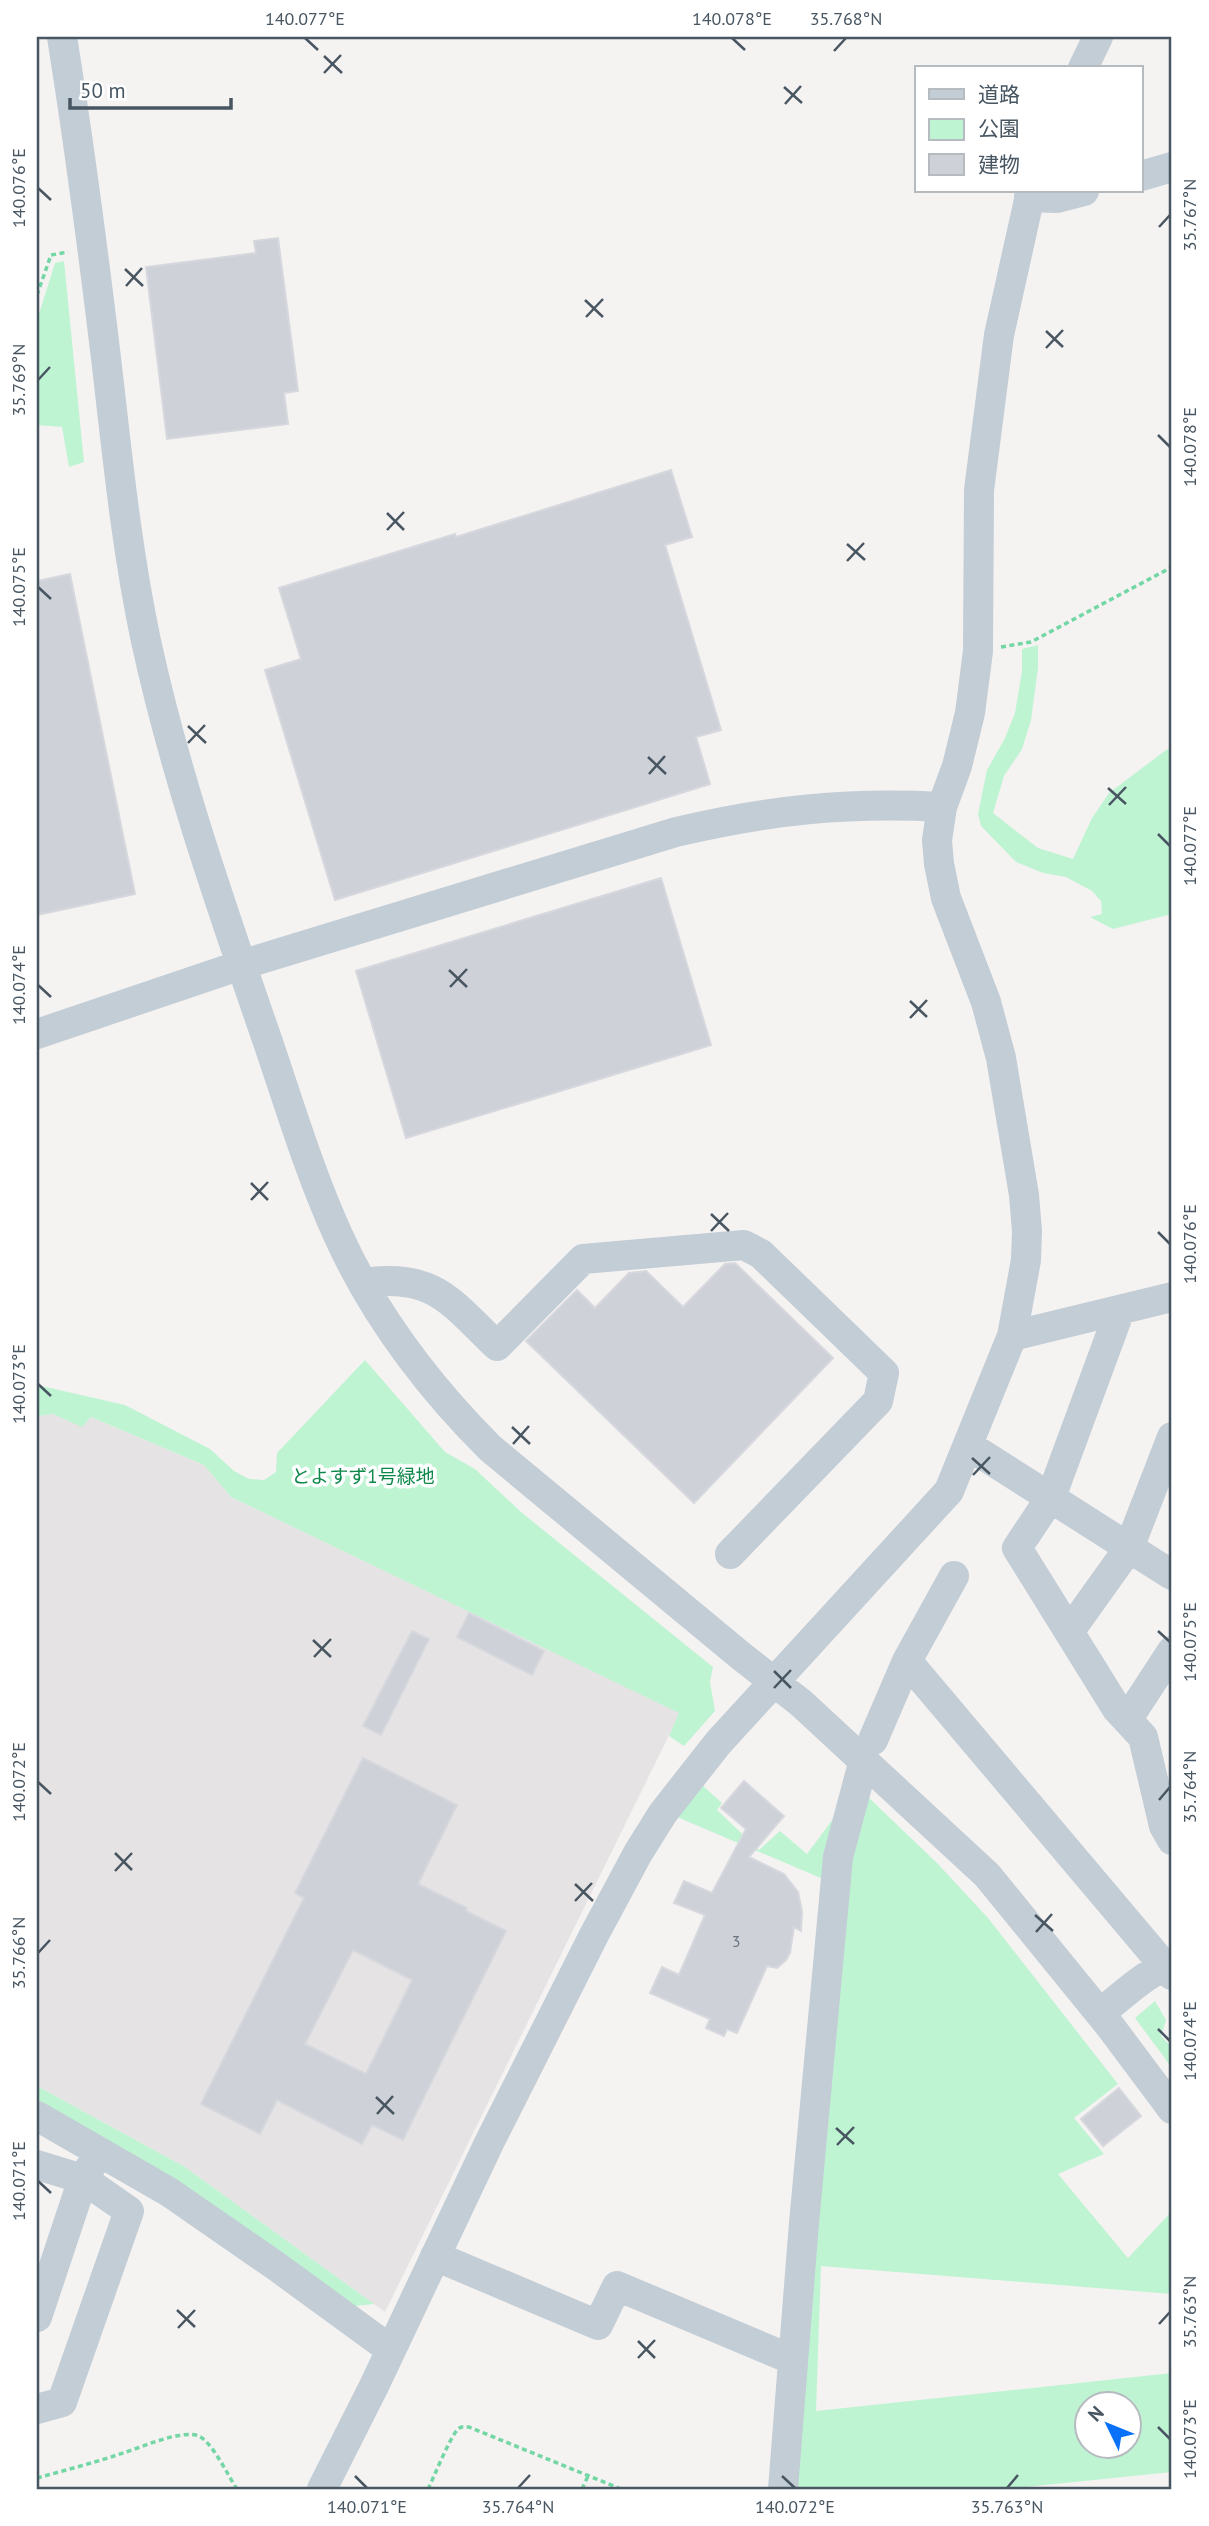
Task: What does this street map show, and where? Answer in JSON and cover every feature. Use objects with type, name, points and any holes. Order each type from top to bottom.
[{"type":"street","points":[[62,37],[92,238],[128,548],[166,726],[241,965],[322,1197],[338,1236],[363,1283],[386,1323],[412,1359],[458,1415],[490,1448],[741,1656],[869,1750],[987,1875],[1105,2019],[1172,2109]]},
{"type":"street","points":[[1084,66],[1098,37]]},
{"type":"street","points":[[1142,176],[1172,167]]},
{"type":"street","points":[[322,2489],[513,2094],[638,1853],[687,1779],[949,1491],[1012,1336],[1026,1260],[1024,1195],[1001,1058],[986,1002],[946,898],[937,841],[942,807],[957,766],[970,713],[978,651],[979,490],[999,335],[1030,194],[1057,198],[1080,192]]},
{"type":"street","points":[[37,1034],[241,965],[676,832],[731,819],[784,811],[840,806],[942,807]]},
{"type":"street","points":[[363,1283],[384,1280],[417,1283],[446,1296],[497,1346],[583,1259],[744,1245],[761,1254],[884,1373],[878,1401],[730,1554]]},
{"type":"street","points":[[1012,1336],[1172,1297]]},
{"type":"street","points":[[1120,1310],[1051,1497],[1017,1548],[1117,1709],[1143,1737],[1170,1827]]},
{"type":"street","points":[[1069,1632],[1129,1548],[1172,1437]]},
{"type":"street","points":[[969,1446],[1172,1575]]},
{"type":"street","points":[[783,2489],[838,1857],[869,1750],[907,1661],[954,1576]]},
{"type":"street","points":[[1127,1720],[1172,1651]]},
{"type":"street","points":[[907,1661],[1170,1972]]},
{"type":"street","points":[[1105,2019],[1152,1973],[1170,1972]]},
{"type":"street","points":[[37,2116],[169,2192],[391,2350]]},
{"type":"street","points":[[37,2318],[83,2179],[100,2151]]},
{"type":"street","points":[[37,2165],[83,2179],[129,2211],[62,2402],[37,2409]]},
{"type":"street","points":[[435,2256],[598,2325],[617,2286],[793,2360]]},
{"type":"path","points":[[37,295],[51,255],[70,252]]},
{"type":"path","points":[[978,651],[1031,642],[1172,567]]},
{"type":"path","points":[[428,2489],[453,2439],[462,2427],[469,2427],[621,2489]]},
{"type":"path","points":[[37,2478],[128,2451],[149,2442],[191,2435],[198,2436],[210,2446],[237,2489]]},
{"type":"path","points":[[582,2489],[589,2476]]},
{"type":"shaded area","points":[[53,1414],[82,1426],[91,1417],[204,1465],[231,1497],[680,1713],[385,2312],[185,2167],[37,2086],[37,1416]]},
{"type":"green space","points":[[64,261],[84,462],[69,467],[62,427],[37,425],[37,320],[55,263]]},
{"type":"green space","points":[[1038,645],[1038,668],[1031,720],[1022,749],[1004,776],[993,813],[1038,848],[1073,859],[1092,818],[1109,793],[1166,750],[1172,749],[1172,914],[1113,929],[1090,917],[1102,914],[1101,901],[1092,891],[1066,877],[1043,873],[1016,862],[981,826],[978,814],[987,770],[1015,713],[1022,671],[1022,649]]},
{"type":"green space","name":"とよすず1号緑地","points":[[365,1360],[445,1452],[475,1469],[521,1512],[713,1667],[710,1682],[715,1711],[684,1746],[669,1736],[679,1713],[231,1497],[204,1465],[91,1417],[82,1427],[53,1414],[37,1416],[37,1385],[125,1405],[210,1449],[234,1471],[249,1479],[264,1480],[276,1472],[277,1453]]},
{"type":"green space","points":[[702,1785],[722,1803],[717,1810],[759,1850],[780,1831],[807,1854],[833,1819],[823,1879],[677,1817]]},
{"type":"green space","points":[[866,1795],[938,1864],[988,1918],[1118,2084],[1074,2118],[1104,2154],[1058,2174],[1128,2258],[1172,2211],[1172,2294],[821,2266],[816,2411],[1172,2373],[1172,2472],[1005,2489],[790,2489],[848,1860]]},
{"type":"green space","points":[[1155,2001],[1166,2020],[1161,2036],[1172,2047],[1172,2068],[1135,2018]]},
{"type":"green space","points":[[37,2086],[185,2167],[374,2304],[355,2306],[37,2103]]},
{"type":"building","points":[[278,238],[298,391],[284,393],[288,424],[167,439],[146,267],[256,253],[254,241]]},
{"type":"building","points":[[671,470],[692,537],[665,545],[721,730],[696,737],[710,784],[335,900],[265,670],[301,659],[279,588],[455,534],[456,537]]},
{"type":"building","points":[[70,574],[135,894],[37,915],[37,581]]},
{"type":"building","points":[[661,878],[711,1045],[406,1138],[356,971]]},
{"type":"building","points":[[735,1263],[833,1358],[694,1503],[526,1341],[577,1290],[595,1308],[629,1273],[646,1271],[683,1307],[725,1264]]},
{"type":"building","points":[[469,1613],[544,1651],[532,1675],[457,1637]]},
{"type":"building","points":[[412,1631],[429,1639],[381,1735],[363,1726]]},
{"type":"building","points":[[363,1758],[457,1805],[418,1884],[506,1931],[403,2140],[372,2125],[362,2144],[277,2100],[260,2134],[201,2104],[304,1898],[295,1893]],"holes":[[[353,1950],[412,1980],[366,2074],[305,2044]]]},
{"type":"building","points":[[744,1781],[784,1816],[749,1857],[784,1874],[798,1892],[802,1911],[801,1931],[794,1927],[790,1953],[786,1960],[777,1968],[767,1966],[737,2033],[727,2029],[724,2036],[706,2028],[710,2019],[650,1993],[662,1967],[679,1975],[705,1915],[674,1903],[684,1881],[712,1893],[746,1829],[721,1808]]},
{"type":"building","points":[[1119,2088],[1141,2116],[1103,2146],[1081,2119]]}]
